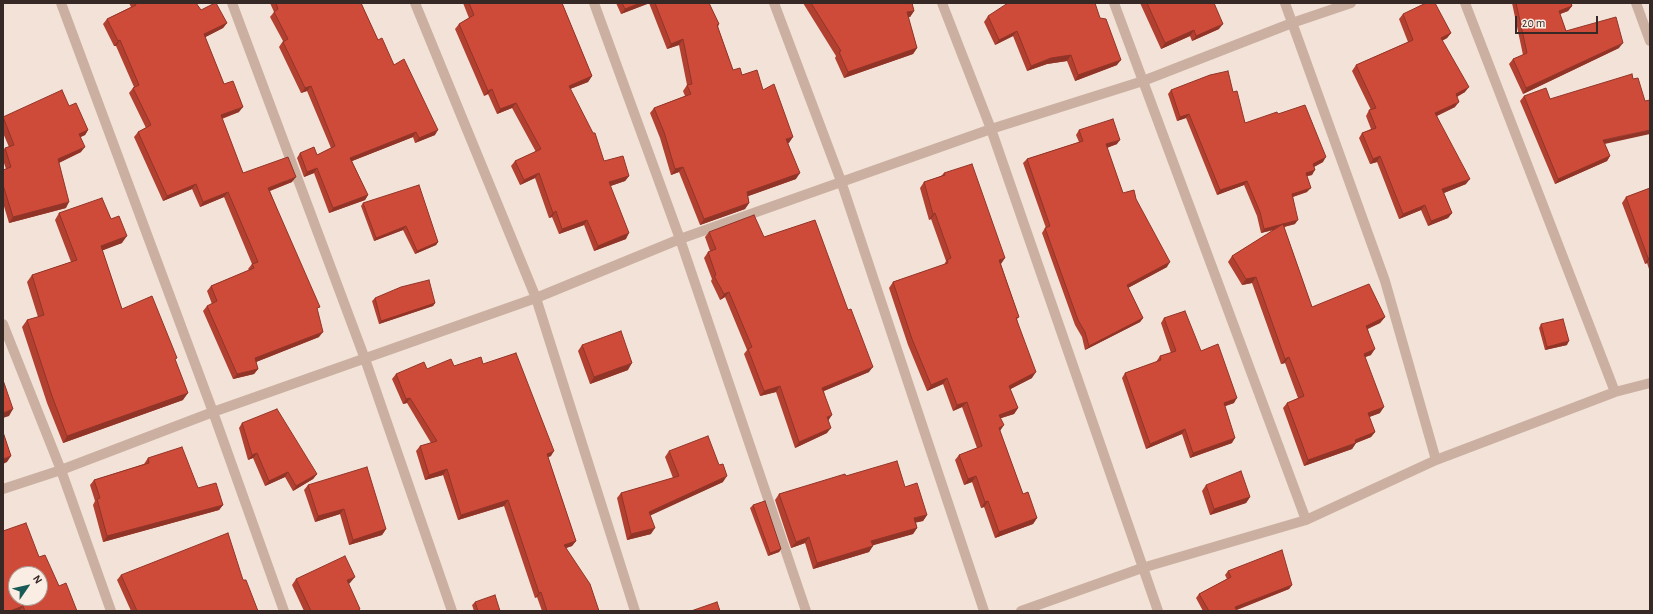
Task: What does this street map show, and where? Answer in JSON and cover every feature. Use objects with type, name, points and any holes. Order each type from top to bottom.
[{"type":"street","points":[[61,3],[213,412],[284,611]]},
{"type":"street","points":[[232,3],[365,359],[452,611]]},
{"type":"street","points":[[415,3],[536,298],[635,611]]},
{"type":"street","points":[[594,3],[680,239],[806,611]]},
{"type":"street","points":[[774,3],[841,181],[984,611]]},
{"type":"street","points":[[942,3],[991,130],[1158,611]]},
{"type":"street","points":[[1114,3],[1306,520]]},
{"type":"street","points":[[1285,3],[1384,281],[1436,460]]},
{"type":"street","points":[[3,489],[61,470],[213,412],[536,298],[680,239],[841,181],[991,130],[1143,81],[1292,23],[1351,3]]},
{"type":"street","points":[[1465,3],[1615,392]]},
{"type":"street","points":[[1636,3],[1650,41]]},
{"type":"street","points":[[3,324],[61,470],[111,611]]},
{"type":"street","points":[[1021,611],[1142,568],[1306,520],[1436,460],[1615,392],[1650,383]]},
{"type":"building","points":[[135,3],[196,3],[201,10],[216,3],[227,23],[204,34],[224,84],[233,81],[243,107],[221,115],[243,173],[288,157],[296,177],[268,188],[320,307],[317,308],[323,332],[255,358],[258,369],[237,374],[207,306],[217,301],[211,286],[254,268],[252,264],[258,262],[228,192],[203,202],[196,184],[167,196],[138,132],[151,125],[133,88],[139,85],[120,40],[118,41],[107,19],[136,5]]},
{"type":"building","points":[[276,3],[361,3],[378,40],[382,38],[394,65],[404,59],[438,130],[419,138],[416,132],[350,158],[368,195],[333,208],[317,168],[307,172],[300,153],[314,147],[317,155],[335,146],[311,86],[305,88],[283,42],[288,39],[274,12],[278,9]]},
{"type":"building","points":[[469,3],[562,3],[592,76],[569,86],[593,133],[595,133],[604,161],[623,156],[629,176],[609,182],[629,233],[598,246],[587,220],[562,229],[556,211],[553,213],[539,173],[524,180],[515,161],[541,149],[516,103],[500,109],[492,89],[488,91],[459,24],[474,15]]},
{"type":"building","points":[[622,3],[640,3],[625,9]]},
{"type":"building","points":[[655,3],[709,3],[719,24],[717,25],[733,70],[740,68],[742,75],[757,70],[763,90],[774,84],[793,137],[786,139],[800,173],[747,192],[749,203],[704,219],[683,167],[675,169],[664,132],[654,108],[691,94],[687,85],[692,84],[683,39],[671,44]]},
{"type":"building","points":[[811,3],[912,3],[914,11],[907,12],[917,48],[848,72],[839,52],[841,51]]},
{"type":"building","points":[[1008,3],[1095,3],[1100,18],[1106,19],[1121,60],[1078,75],[1071,55],[1051,58],[1031,66],[1017,31],[999,40],[988,16]]},
{"type":"building","points":[[1147,3],[1214,3],[1223,24],[1196,36],[1194,30],[1165,43]]},
{"type":"building","points":[[1426,3],[1435,3],[1451,33],[1441,38],[1469,87],[1456,94],[1459,102],[1435,113],[1470,179],[1442,189],[1452,213],[1431,221],[1425,205],[1403,214],[1380,156],[1373,159],[1362,133],[1376,128],[1369,110],[1376,108],[1356,65],[1413,40],[1403,14]]},
{"type":"building","points":[[1516,3],[1571,3],[1572,6],[1559,11],[1566,31],[1616,17],[1623,43],[1526,88],[1513,59],[1527,53]]},
{"type":"building","points":[[1228,71],[1233,92],[1237,91],[1245,123],[1277,112],[1278,114],[1305,105],[1326,157],[1313,164],[1315,170],[1306,173],[1311,188],[1292,194],[1298,220],[1264,229],[1260,212],[1247,181],[1220,190],[1189,114],[1180,117],[1171,90],[1210,75]]},
{"type":"building","points":[[1632,74],[1633,79],[1638,78],[1645,101],[1650,100],[1650,130],[1603,140],[1610,156],[1558,179],[1524,96],[1546,88],[1550,99]]},
{"type":"building","points":[[62,90],[69,106],[76,103],[88,130],[79,134],[85,147],[58,159],[69,202],[13,217],[3,185],[3,170],[11,167],[5,148],[14,145],[3,117]]},
{"type":"building","points":[[1113,119],[1120,140],[1106,144],[1123,193],[1134,190],[1136,199],[1170,262],[1127,285],[1143,318],[1089,346],[1085,332],[1078,320],[1045,228],[1050,226],[1027,159],[1083,141],[1079,130]]},
{"type":"building","points":[[972,164],[1005,258],[999,260],[1019,317],[1016,318],[1036,372],[1009,386],[1018,408],[999,415],[1004,425],[999,428],[1023,494],[1028,492],[1037,518],[999,532],[988,501],[985,502],[976,476],[968,479],[959,455],[982,446],[967,402],[957,405],[947,378],[931,385],[912,339],[893,282],[948,263],[947,260],[951,258],[935,213],[933,214],[924,182],[945,175],[944,173]]},
{"type":"building","points":[[419,185],[438,242],[417,251],[406,226],[376,238],[363,203]]},
{"type":"building","points":[[1650,188],[1650,258],[1648,258],[1626,197]]},
{"type":"building","points":[[102,198],[111,219],[119,216],[127,236],[101,246],[122,309],[152,296],[177,358],[175,359],[188,393],[67,436],[27,320],[44,315],[32,275],[77,260],[59,213]]},
{"type":"building","points":[[754,215],[764,237],[815,220],[848,310],[851,309],[873,367],[822,388],[832,415],[827,417],[831,428],[799,442],[780,386],[764,391],[748,349],[752,347],[729,292],[724,294],[714,276],[716,275],[708,252],[716,249],[709,232]]},
{"type":"building","points":[[1283,224],[1312,307],[1369,284],[1385,317],[1366,326],[1375,349],[1364,354],[1384,407],[1368,413],[1375,432],[1355,440],[1356,443],[1308,460],[1287,403],[1304,396],[1289,357],[1285,359],[1256,277],[1246,279],[1232,256]]},
{"type":"building","points":[[429,280],[435,303],[381,321],[375,298],[401,287]]},
{"type":"building","points":[[1185,311],[1201,351],[1218,344],[1237,398],[1224,403],[1235,438],[1193,453],[1185,429],[1150,444],[1125,373],[1161,360],[1160,356],[1176,351],[1164,318]]},
{"type":"building","points":[[1563,319],[1569,341],[1547,347],[1541,324]]},
{"type":"building","points":[[621,331],[632,363],[594,377],[582,345]]},
{"type":"building","points":[[516,353],[554,451],[547,454],[576,541],[564,545],[590,584],[599,611],[547,611],[541,592],[539,593],[508,500],[461,515],[447,469],[429,475],[420,446],[437,441],[410,398],[406,399],[396,374],[424,362],[427,369],[451,359],[454,366],[481,357],[483,364]]},
{"type":"building","points":[[3,380],[13,409],[3,413]]},
{"type":"building","points":[[277,409],[317,474],[296,486],[288,472],[269,481],[257,453],[252,455],[242,423]]},
{"type":"building","points":[[3,432],[11,456],[3,459]]},
{"type":"building","points":[[708,436],[719,465],[723,464],[727,476],[649,512],[655,528],[631,534],[621,493],[679,476],[669,451]]},
{"type":"building","points":[[182,447],[198,488],[216,483],[223,505],[107,536],[97,499],[100,498],[94,480],[149,463],[148,458]]},
{"type":"building","points":[[897,461],[905,487],[917,483],[927,515],[914,518],[917,528],[871,541],[873,546],[817,563],[809,537],[796,542],[779,494],[845,474],[846,476]]},
{"type":"building","points":[[367,467],[386,529],[353,540],[344,509],[318,516],[308,485]]},
{"type":"building","points":[[1241,471],[1250,497],[1214,509],[1206,485]]},
{"type":"building","points":[[765,501],[781,549],[770,553],[753,505]]},
{"type":"building","points":[[26,523],[39,557],[45,555],[59,586],[66,583],[77,611],[25,611],[23,606],[10,611],[3,611],[3,531]]},
{"type":"building","points":[[228,533],[243,580],[246,580],[258,611],[137,611],[121,575]]},
{"type":"building","points":[[1282,550],[1292,585],[1235,607],[1237,611],[1209,611],[1199,594],[1231,577],[1228,571]]},
{"type":"building","points":[[345,556],[355,577],[347,580],[360,609],[357,611],[311,611],[296,579]]},
{"type":"building","points":[[495,595],[500,611],[478,611],[475,602]]},
{"type":"building","points":[[717,602],[720,611],[691,611]]}]
